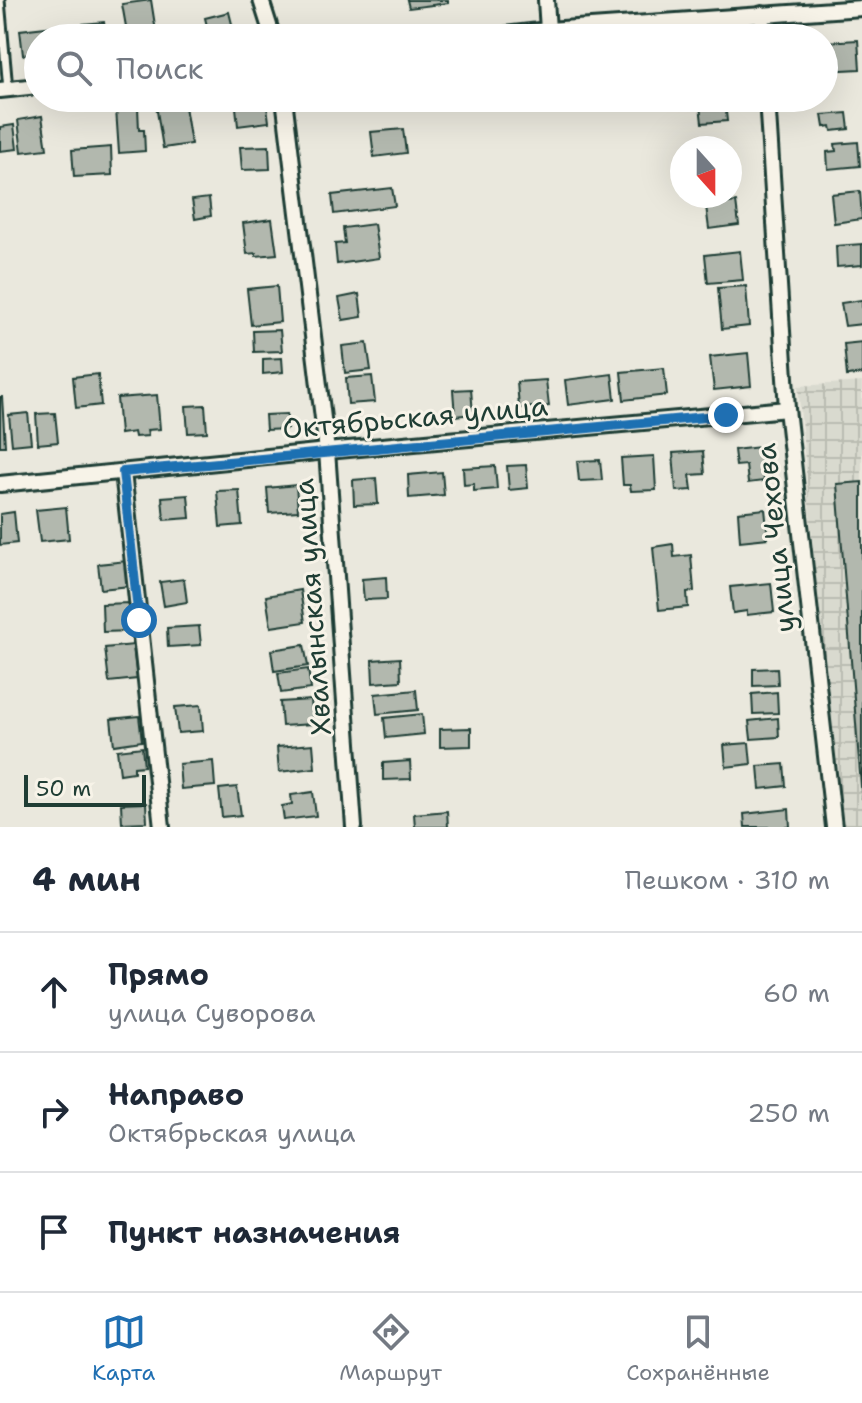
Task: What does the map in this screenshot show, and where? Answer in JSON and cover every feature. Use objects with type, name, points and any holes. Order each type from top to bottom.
[{"type":"street","points":[[261,0],[269,24]]},
{"type":"street","points":[[546,0],[548,24]]},
{"type":"street","points":[[628,24],[862,8]]},
{"type":"street","points":[[762,14],[763,24]]},
{"type":"street","points":[[4,89],[24,87]]},
{"type":"street","name":"Хвалынская улица","points":[[286,112],[327,451],[354,827]]},
{"type":"street","name":"улица Чехова","points":[[768,112],[787,409],[834,827]]},
{"type":"street","name":"Октябрьская улица","points":[[0,484],[787,409]]},
{"type":"street","points":[[123,472],[162,827]]},
{"type":"lane","points":[[0,0],[4,89]]},
{"type":"shaded area","points":[[862,382],[862,827],[839,827],[798,386]]},
{"type":"building","points":[[151,0],[155,24],[126,24],[122,4]]},
{"type":"building","points":[[407,0],[448,0],[448,3],[409,8]]},
{"type":"building","points":[[229,12],[232,24],[206,24],[205,18]]},
{"type":"building","points":[[20,30],[24,30],[24,55],[23,55]]},
{"type":"building","points":[[858,40],[860,69],[838,70],[838,41]]},
{"type":"building","points":[[116,112],[138,112],[139,130],[144,130],[145,151],[119,153]]},
{"type":"building","points":[[157,112],[186,112],[191,144],[163,148]]},
{"type":"building","points":[[236,112],[268,112],[269,122],[238,126]]},
{"type":"building","points":[[701,112],[726,112],[727,121],[702,123]]},
{"type":"building","points":[[847,113],[849,129],[832,131],[831,126],[824,127],[822,115]]},
{"type":"building","points":[[42,116],[47,149],[22,152],[18,120]]},
{"type":"building","points":[[14,125],[17,149],[0,151],[0,127]]},
{"type":"building","points":[[403,129],[406,153],[374,157],[371,132]]},
{"type":"building","points":[[858,142],[860,166],[828,169],[827,152],[836,151],[835,144]]},
{"type":"building","points":[[269,146],[270,169],[242,170],[240,147]]},
{"type":"building","points":[[111,147],[112,175],[74,177],[72,150]]},
{"type":"building","points":[[392,188],[395,206],[334,214],[332,195]]},
{"type":"building","points":[[860,191],[862,219],[834,223],[831,194]]},
{"type":"building","points":[[209,198],[211,216],[195,219],[192,200]]},
{"type":"building","points":[[706,208],[737,208],[739,225],[709,229]]},
{"type":"building","points":[[272,219],[277,254],[247,254],[243,223]]},
{"type":"building","points":[[374,224],[379,258],[337,264],[335,244],[345,243],[343,228]]},
{"type":"building","points":[[862,244],[862,265],[837,267],[836,246]]},
{"type":"building","points":[[740,251],[743,280],[708,283],[705,255]]},
{"type":"building","points":[[277,286],[280,322],[251,325],[247,289]]},
{"type":"building","points":[[746,286],[749,326],[722,329],[718,288]]},
{"type":"building","points":[[359,294],[362,317],[343,320],[339,298]]},
{"type":"building","points":[[862,300],[862,324],[845,326],[841,303]]},
{"type":"building","points":[[280,330],[282,351],[254,352],[253,331]]},
{"type":"building","points":[[862,342],[862,374],[847,376],[844,344]]},
{"type":"building","points":[[367,343],[371,370],[345,373],[342,346]]},
{"type":"building","points":[[748,353],[751,386],[714,390],[710,357]]},
{"type":"building","points":[[282,358],[283,372],[263,374],[263,359]]},
{"type":"building","points":[[664,368],[667,395],[624,400],[621,372]]},
{"type":"building","points":[[98,374],[101,405],[76,408],[73,377]]},
{"type":"building","points":[[612,374],[615,399],[568,405],[565,380]]},
{"type":"building","points":[[372,376],[375,402],[348,404],[346,378]]},
{"type":"building","points":[[546,380],[549,406],[519,408],[517,382]]},
{"type":"building","points":[[471,389],[473,414],[455,416],[453,390]]},
{"type":"building","points":[[157,395],[160,429],[147,430],[148,436],[135,437],[134,432],[120,434],[117,398]]},
{"type":"building","points":[[2,397],[5,446],[0,446]]},
{"type":"building","points":[[205,405],[207,432],[188,433],[186,406]]},
{"type":"building","points":[[28,413],[31,443],[12,445],[9,415]]},
{"type":"building","points":[[55,413],[58,442],[38,444],[36,414]]},
{"type":"building","points":[[287,414],[287,429],[266,430],[265,415]]},
{"type":"building","points":[[760,447],[764,481],[748,483],[746,465],[736,466],[734,450]]},
{"type":"building","points":[[703,451],[705,474],[690,475],[692,490],[676,491],[673,453]]},
{"type":"building","points":[[654,456],[656,490],[631,491],[630,485],[623,485],[621,458]]},
{"type":"building","points":[[600,460],[602,480],[579,481],[577,461]]},
{"type":"building","points":[[526,465],[528,488],[509,490],[507,466]]},
{"type":"building","points":[[495,466],[497,489],[474,491],[474,484],[464,485],[463,468]]},
{"type":"building","points":[[442,472],[444,495],[409,498],[408,475]]},
{"type":"building","points":[[376,478],[378,504],[354,505],[353,480]]},
{"type":"building","points":[[862,482],[862,799],[837,484]]},
{"type":"building","points":[[296,485],[298,511],[269,513],[267,488]]},
{"type":"building","points":[[239,490],[242,525],[220,527],[217,491]]},
{"type":"building","points":[[188,495],[190,518],[164,520],[162,497]]},
{"type":"building","points":[[66,507],[69,539],[40,542],[36,510]]},
{"type":"building","points":[[765,509],[768,538],[740,541],[738,512]]},
{"type":"building","points":[[14,512],[17,543],[0,545],[0,514]]},
{"type":"building","points":[[673,544],[674,557],[691,555],[694,591],[687,592],[688,607],[659,610],[653,547]]},
{"type":"building","points":[[127,561],[130,586],[101,589],[98,564]]},
{"type":"building","points":[[386,577],[387,599],[364,600],[362,579]]},
{"type":"building","points":[[184,579],[187,602],[164,606],[160,582]]},
{"type":"building","points":[[771,583],[774,612],[733,613],[730,587]]},
{"type":"building","points":[[300,590],[305,622],[271,627],[266,596]]},
{"type":"building","points":[[130,603],[131,631],[103,632],[102,604]]},
{"type":"building","points":[[199,626],[201,645],[168,647],[167,628]]},
{"type":"building","points":[[133,645],[137,679],[109,682],[105,648]]},
{"type":"building","points":[[304,645],[308,666],[274,671],[271,650]]},
{"type":"building","points":[[400,658],[401,681],[373,683],[372,660]]},
{"type":"building","points":[[777,668],[778,685],[753,686],[753,669]]},
{"type":"building","points":[[308,669],[311,689],[281,693],[278,673]]},
{"type":"building","points":[[416,690],[418,710],[377,714],[375,694]]},
{"type":"building","points":[[777,692],[778,713],[753,714],[752,694]]},
{"type":"building","points":[[311,700],[313,724],[282,726],[280,702]]},
{"type":"building","points":[[201,705],[203,731],[178,733],[175,707]]},
{"type":"building","points":[[422,714],[424,734],[386,738],[384,718]]},
{"type":"building","points":[[139,716],[142,741],[114,745],[111,719]]},
{"type":"building","points":[[778,718],[779,737],[751,739],[749,721]]},
{"type":"building","points":[[471,728],[471,746],[440,747],[440,729]]},
{"type":"building","points":[[749,743],[751,764],[726,767],[724,745]]},
{"type":"building","points":[[313,744],[315,768],[279,772],[277,747]]},
{"type":"building","points":[[142,747],[144,766],[134,767],[134,772],[120,774],[117,750]]},
{"type":"building","points":[[213,761],[215,786],[181,789],[179,764]]},
{"type":"building","points":[[410,761],[411,779],[383,780],[383,763]]},
{"type":"building","points":[[784,764],[786,786],[760,789],[758,766]]},
{"type":"building","points":[[237,787],[241,815],[222,817],[219,789]]},
{"type":"building","points":[[313,792],[316,816],[284,820],[282,806],[292,804],[291,795]]},
{"type":"building","points":[[146,803],[147,822],[122,823],[121,804]]},
{"type":"building","points":[[789,809],[790,827],[745,827],[744,814]]},
{"type":"building","points":[[447,811],[448,827],[415,827],[414,814]]},
{"type":"route","points":[[139,620],[123,472],[726,415]]}]
